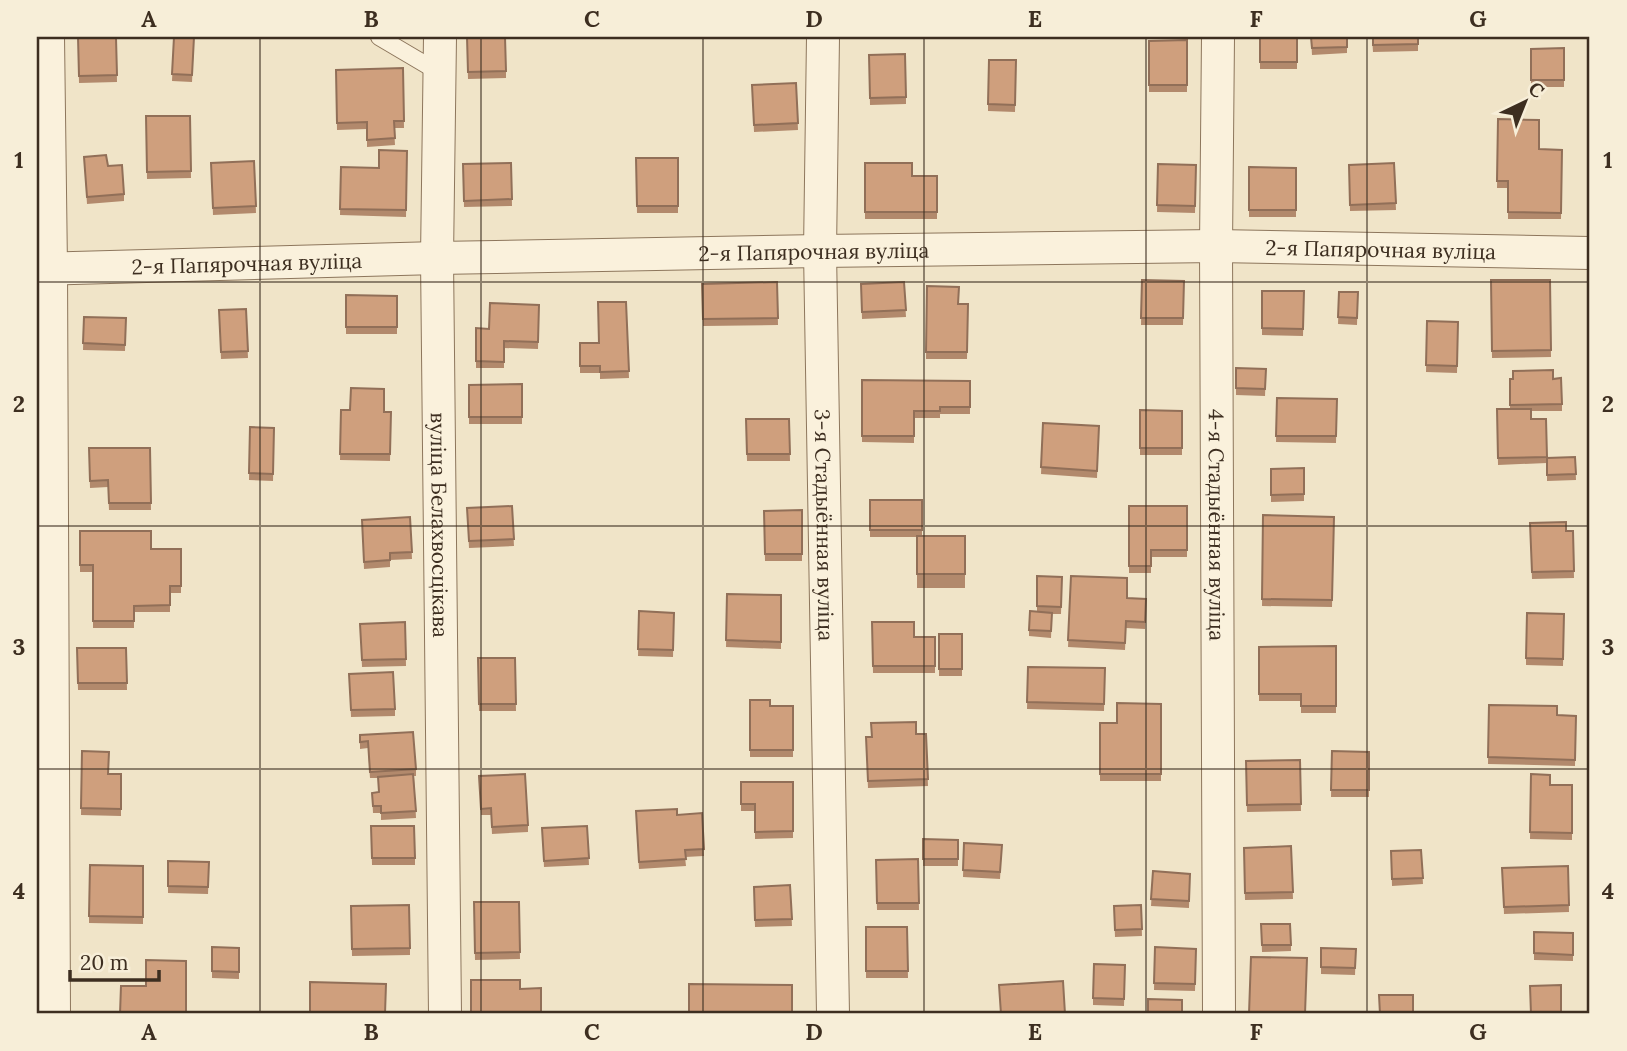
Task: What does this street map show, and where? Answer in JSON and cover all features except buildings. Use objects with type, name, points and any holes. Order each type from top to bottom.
[{"type":"street","points":[[48,37],[44,268],[54,1014]]},
{"type":"street","name":"вуліца Белахвосцікава","points":[[440,37],[437,258],[445,1014]]},
{"type":"street","name":"3-я Стадыённая вуліца","points":[[822,37],[820,251],[833,1014]]},
{"type":"street","name":"4-я Стадыённая вуліца","points":[[1218,37],[1216,246],[1219,1014]]},
{"type":"street","name":"2-я Папярочная вуліца","points":[[44,268],[437,258],[1216,246],[1590,253]]},
{"type":"lane","points":[[379,37],[440,73]]}]
